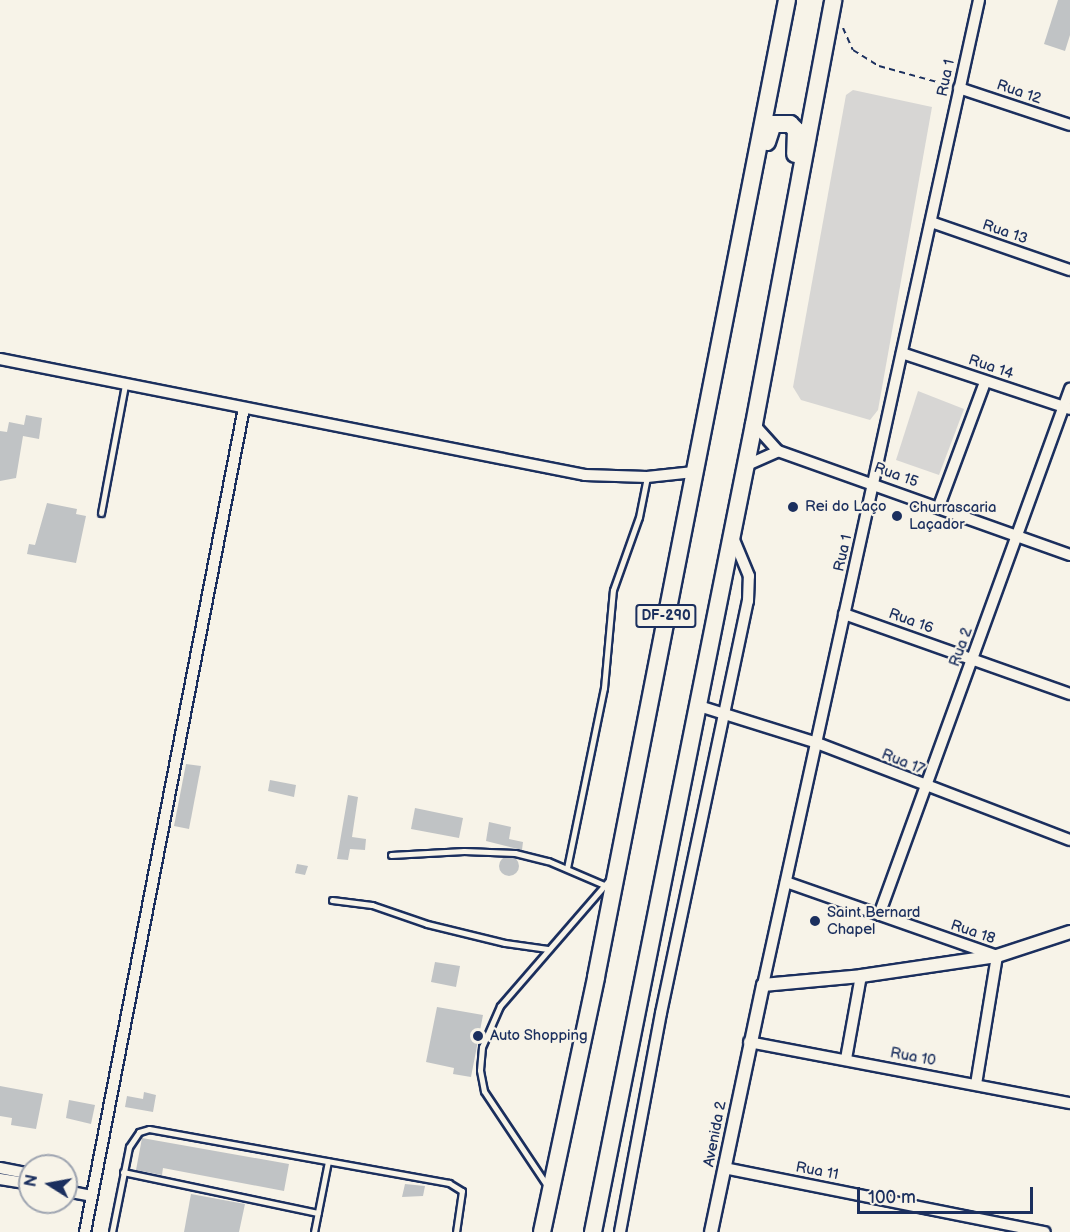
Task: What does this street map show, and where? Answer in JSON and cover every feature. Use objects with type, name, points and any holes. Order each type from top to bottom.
[{"type":"highway","name":"DF-290","points":[[542,1232],[609,880],[740,245],[787,0]]},
{"type":"highway","name":"DF-290","points":[[593,1232],[754,424],[832,2]]},
{"type":"highway","points":[[740,245],[754,215],[770,128],[782,121],[796,130],[797,141],[782,222],[786,246]]},
{"type":"street","name":"Rua 1","points":[[749,1042],[817,743],[979,0]]},
{"type":"street","name":"Rua 12","points":[[959,88],[1070,125]]},
{"type":"street","name":"Rua 13","points":[[931,222],[1070,270]]},
{"type":"street","name":"Rua 14","points":[[902,353],[1067,408]]},
{"type":"street","points":[[0,359],[585,475],[647,477],[694,472]]},
{"type":"street","points":[[939,506],[985,381]]},
{"type":"street","name":"Rua 2","points":[[879,915],[1067,408],[1070,389]]},
{"type":"street","points":[[85,1232],[244,408]]},
{"type":"street","points":[[745,466],[778,451],[754,424]]},
{"type":"street","name":"Rua 15","points":[[778,451],[874,482],[1070,555]]},
{"type":"street","points":[[620,1232],[661,1013],[750,588],[746,562],[732,535]]},
{"type":"street","name":"Rua 16","points":[[844,614],[1070,694]]},
{"type":"street","name":"Rua 17","points":[[699,706],[817,743],[925,787],[1070,840]]},
{"type":"street","name":"Rua 18","points":[[786,882],[997,956]]},
{"type":"street","points":[[976,1084],[997,956],[1070,932]]},
{"type":"street","name":"Rua 18","points":[[763,985],[861,976],[997,956]]},
{"type":"street","points":[[846,1059],[861,976]]},
{"type":"street","name":"Rua 10","points":[[749,1042],[1070,1103]]},
{"type":"street","name":"Avenida 2","points":[[711,1232],[749,1042]]},
{"type":"street","points":[[0,1168],[18,1172]]},
{"type":"street","name":"Rua 11","points":[[724,1168],[1045,1232]]},
{"type":"street","points":[[0,1179],[18,1182]]},
{"type":"street","points":[[78,1192],[92,1196]]},
{"type":"lane","points":[[100,513],[125,385]]},
{"type":"lane","points":[[567,868],[602,699],[613,590],[639,517],[647,477]]},
{"type":"lane","points":[[391,855],[487,851],[524,855],[609,880],[494,1014],[482,1047],[480,1070],[484,1091],[550,1190]]},
{"type":"lane","points":[[332,900],[372,905],[505,944],[548,949]]},
{"type":"lane","points":[[112,1232],[123,1172],[132,1140],[139,1132],[149,1129],[328,1161],[460,1188],[463,1197],[456,1232]]},
{"type":"lane","points":[[314,1232],[328,1161]]},
{"type":"lane","points":[[123,1172],[318,1213]]},
{"type":"path","points":[[832,2],[853,50],[879,66],[959,88]]},
{"type":"shaded area","points":[[853,90],[932,107],[878,410],[870,420],[801,400],[793,387],[846,95]]},
{"type":"shaded area","points":[[918,391],[964,409],[939,475],[896,460]]},
{"type":"building","points":[[1058,0],[1070,0],[1070,35],[1065,51],[1044,44]]},
{"type":"building","points":[[26,415],[42,418],[39,439],[23,436],[16,478],[0,481],[0,431],[7,432],[9,422],[24,425]]},
{"type":"building","points":[[47,503],[77,509],[76,514],[86,516],[76,563],[27,554],[29,544],[35,545]]},
{"type":"building","points":[[186,764],[201,766],[189,829],[174,826]]},
{"type":"building","points":[[270,780],[296,785],[294,797],[268,791]]},
{"type":"building","points":[[348,795],[358,797],[352,837],[366,839],[365,850],[350,849],[348,860],[337,859]]},
{"type":"building","points":[[415,808],[463,818],[459,838],[411,829]]},
{"type":"building","points":[[489,822],[511,827],[509,839],[523,842],[522,850],[486,841]]},
{"type":"building","points":[[509,856],[516,859],[519,866],[516,873],[509,876],[502,873],[499,866],[502,859]]},
{"type":"building","points":[[297,864],[308,866],[305,875],[295,873]]},
{"type":"building","points":[[435,962],[460,966],[456,987],[431,982]]},
{"type":"building","points":[[437,1007],[483,1015],[471,1077],[453,1074],[454,1068],[426,1062]]},
{"type":"building","points":[[0,1086],[43,1094],[36,1129],[11,1125],[12,1118],[0,1116]]},
{"type":"building","points":[[144,1092],[156,1095],[153,1112],[125,1107],[127,1096],[143,1099]]},
{"type":"building","points":[[69,1100],[95,1105],[91,1124],[66,1118]]},
{"type":"building","points":[[142,1138],[289,1164],[284,1191],[163,1168],[162,1175],[136,1170]]},
{"type":"building","points":[[405,1184],[425,1186],[423,1196],[402,1197]]},
{"type":"building","points":[[191,1194],[245,1204],[239,1232],[184,1232]]},
{"type":"place","name":"Rei do Laço","points":[[793,507]]},
{"type":"place","name":"Churrascaria Laçador","points":[[897,516]]},
{"type":"place","name":"Saint Bernard Chapel","points":[[815,921]]},
{"type":"place","name":"Auto Shopping","points":[[478,1036]]}]
